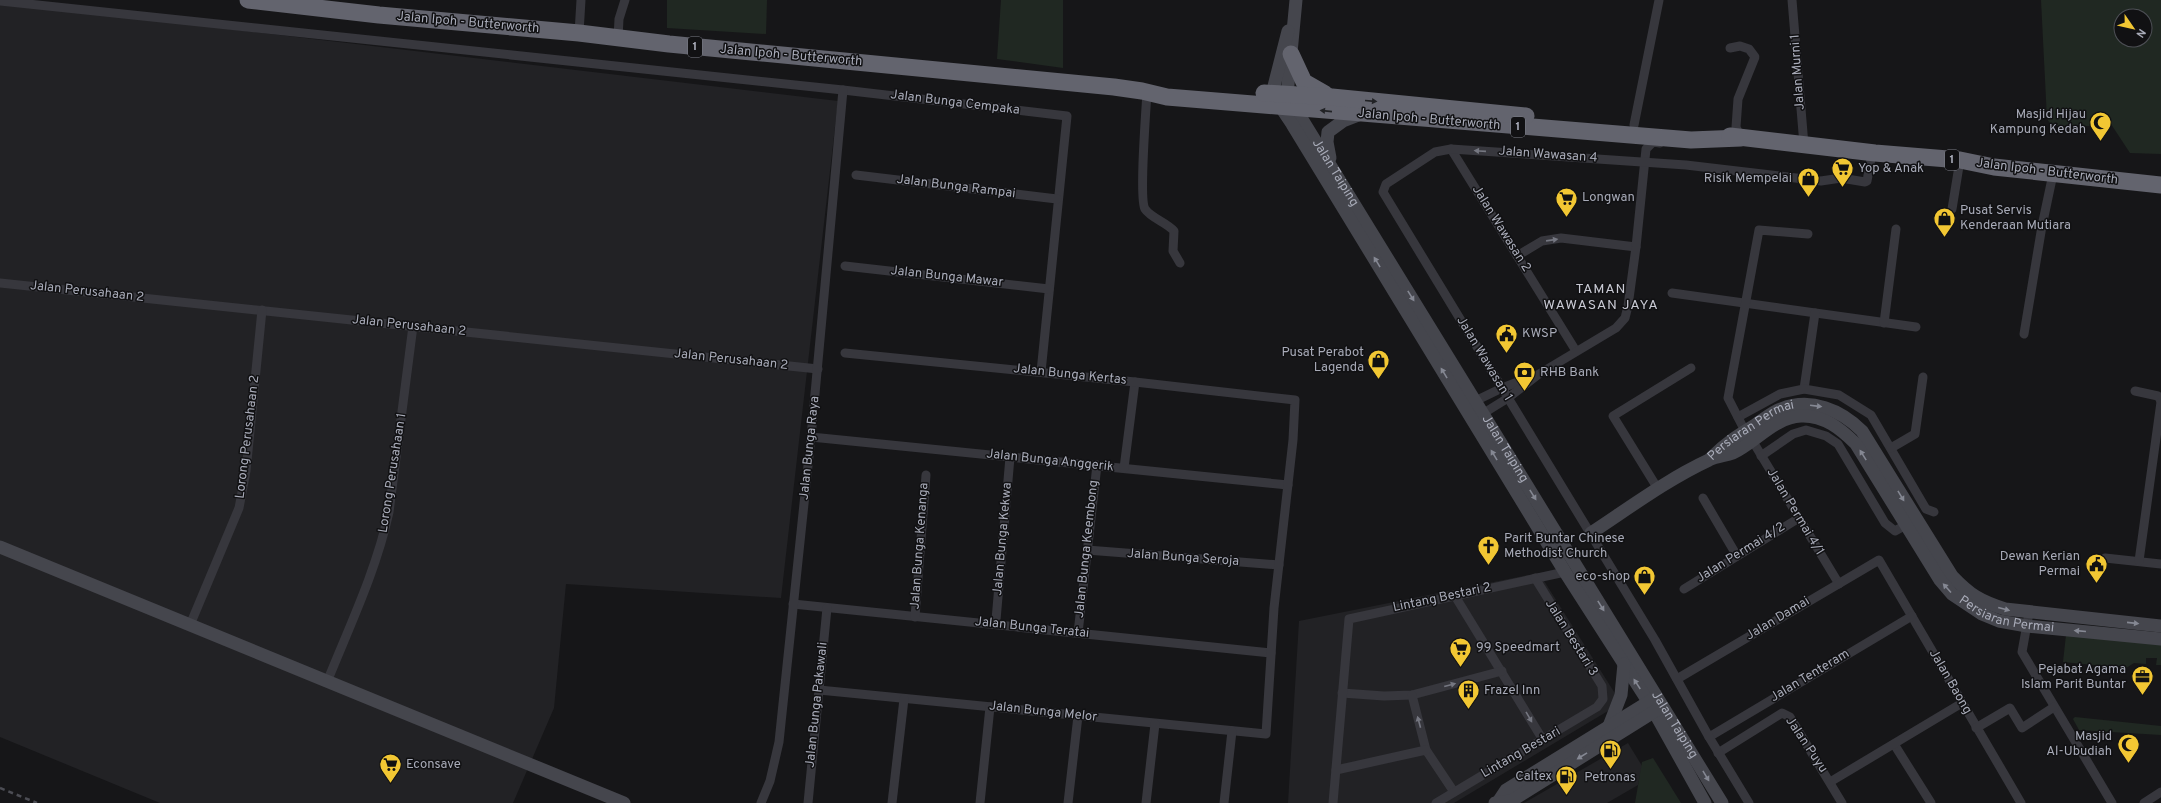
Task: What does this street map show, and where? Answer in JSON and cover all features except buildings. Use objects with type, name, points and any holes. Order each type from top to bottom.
[{"type":"highway","name":"Jalan Ipoh - Butterworth","points":[[248,0],[337,5],[618,38],[1144,92],[1169,88],[1283,101],[1361,114],[1691,140],[1738,128]]},
{"type":"highway","points":[[1290,54],[1304,82],[1332,97]]},
{"type":"highway","name":"Jalan Ipoh - Butterworth","points":[[1283,101],[1332,97],[1634,126],[1738,128],[1804,145],[1872,153],[1960,160],[1994,167],[2161,185]]},
{"type":"main road","points":[[1283,101],[1296,5]]},
{"type":"main road","points":[[1283,101],[1283,43],[1296,5]]},
{"type":"main road","name":"Jalan Taiping","points":[[1283,101],[1332,168],[1470,404]]},
{"type":"main road","name":"Jalan Taiping","points":[[1283,101],[1656,704],[1722,803]]},
{"type":"main road","points":[[1332,168],[1327,142],[1328,132],[1343,121],[1361,114]]},
{"type":"main road","name":"Persiaran Permai","points":[[1591,533],[1658,489],[1710,460],[1733,452],[1748,436],[1784,420],[1801,416],[1816,417],[1832,423],[1845,432],[1856,444],[1911,522],[1940,580],[1952,594],[1982,614],[1999,621],[2028,620],[2161,626]]},
{"type":"main road","name":"Jalan Taiping","points":[[1478,417],[1565,572],[1624,664],[1656,704],[1705,803]]},
{"type":"main road","points":[[0,547],[624,803]]},
{"type":"main road","name":"Persiaran Permai","points":[[2028,620],[2161,639]]},
{"type":"main road","points":[[1609,726],[1621,695],[1624,664]]},
{"type":"main road","points":[[1497,803],[1506,790],[1609,726],[1656,704]]},
{"type":"main road","points":[[1497,803],[1512,800],[1656,704]]},
{"type":"street","points":[[579,33],[581,0]]},
{"type":"street","points":[[618,38],[619,20],[625,0]]},
{"type":"street","points":[[1634,126],[1659,0]]},
{"type":"street","name":"Jalan Murni 1","points":[[1792,0],[1804,145]]},
{"type":"street","name":"Jalan Bunga Cempaka","points":[[0,1],[843,90],[1066,116],[1057,199]]},
{"type":"street","points":[[1730,48],[1740,46],[1749,49],[1755,57],[1739,96],[1738,128]]},
{"type":"street","name":"Jalan Bunga Raya","points":[[761,803],[770,781],[779,742],[792,604],[818,370],[843,90]]},
{"type":"street","points":[[1144,92],[1144,206],[1149,213],[1174,231],[1173,251],[1180,262]]},
{"type":"street","points":[[1616,134],[1622,141],[1641,142],[1646,150]]},
{"type":"street","points":[[1478,417],[1508,398],[1539,374],[1616,328],[1625,318],[1632,287],[1646,150],[1653,142],[1664,144],[1671,138]]},
{"type":"street","name":"Jalan Wawasan 4","points":[[1386,184],[1435,152],[1451,149],[1645,162],[1756,173],[1821,182],[1841,178],[1866,182],[1872,153]]},
{"type":"street","name":"Jalan Wawasan 2","points":[[1451,149],[1576,351]]},
{"type":"street","points":[[1952,209],[1960,160]]},
{"type":"street","points":[[2024,334],[2042,226],[2053,174]]},
{"type":"street","name":"Jalan Bunga Rampai","points":[[856,175],[1057,199]]},
{"type":"street","name":"Jalan Wawasan 1","points":[[1386,184],[1383,192],[1386,199],[1591,533],[1749,803]]},
{"type":"street","points":[[1042,372],[1057,199]]},
{"type":"street","points":[[1884,323],[1896,229]]},
{"type":"street","name":"Jalan Permai 4/1","points":[[1808,234],[1760,230],[1728,398],[1748,436],[1838,584]]},
{"type":"street","points":[[1517,256],[1542,241],[1561,238],[1636,247]]},
{"type":"street","name":"Jalan Bunga Mawar","points":[[846,266],[1049,288]]},
{"type":"street","name":"Jalan Perusahaan 2","points":[[0,283],[818,370]]},
{"type":"street","points":[[1672,293],[1916,327]]},
{"type":"street","name":"Lorong Perusahaan 2","points":[[190,625],[239,508],[246,471],[262,310]]},
{"type":"street","points":[[1804,389],[1815,313]]},
{"type":"street","name":"Lorong Perusahaan 1","points":[[327,682],[367,588],[384,533],[389,512],[413,326]]},
{"type":"street","name":"Jalan Bunga Kertas","points":[[845,353],[1042,372],[1295,400],[1288,485]]},
{"type":"street","points":[[1658,489],[1613,416],[1691,368]]},
{"type":"street","points":[[1470,404],[1502,388],[1539,374]]},
{"type":"street","points":[[1891,448],[1915,434],[1922,377]]},
{"type":"street","points":[[1124,468],[1135,382]]},
{"type":"street","points":[[1738,417],[1780,394],[1804,389],[1839,395],[1871,415],[1926,509],[1934,512]]},
{"type":"street","points":[[2135,391],[2158,396],[2161,402],[2139,561]]},
{"type":"street","points":[[1761,456],[1793,434],[1806,430],[1821,434],[1838,444],[1886,523],[1895,531],[1911,522]]},
{"type":"street","name":"Jalan Bunga Anggerik","points":[[811,437],[1288,485]]},
{"type":"street","name":"Jalan Bunga Kekwa","points":[[996,620],[1010,457]]},
{"type":"street","name":"Jalan Bunga Keembong","points":[[1078,633],[1097,465]]},
{"type":"street","name":"Jalan Bunga Kenanga","points":[[915,617],[926,475]]},
{"type":"street","points":[[1271,653],[1288,485]]},
{"type":"street","points":[[1703,498],[1737,556]]},
{"type":"street","name":"Jalan Permai 4/2","points":[[1684,589],[1799,518]]},
{"type":"street","name":"Jalan Bunga Seroja","points":[[1087,550],[1279,565]]},
{"type":"street","points":[[2104,558],[2161,564]]},
{"type":"street","name":"Jalan Damai","points":[[1677,679],[1879,560]]},
{"type":"street","name":"Jalan Baong","points":[[1879,560],[2021,803]]},
{"type":"street","name":"Lintang Bestari 2","points":[[1342,693],[1349,619],[1565,572]]},
{"type":"street","name":"Jalan Bestari 3","points":[[1535,578],[1602,686],[1603,699]]},
{"type":"street","points":[[1455,596],[1543,740]]},
{"type":"street","name":"Jalan Bunga Teratai","points":[[792,604],[1271,653]]},
{"type":"street","name":"Jalan Bunga Pakawali","points":[[808,803],[827,608]]},
{"type":"street","name":"Jalan Tenteram","points":[[1709,737],[1912,616]]},
{"type":"street","points":[[2028,620],[2022,652],[2112,803]]},
{"type":"street","name":"Jalan Bunga Melor","points":[[819,690],[1266,734],[1271,653]]},
{"type":"street","points":[[1334,803],[1342,693],[1384,696],[1412,695],[1502,671]]},
{"type":"street","points":[[1412,695],[1426,750],[1454,792]]},
{"type":"street","points":[[892,803],[904,699]]},
{"type":"street","name":"Lintang Bestari","points":[[1436,803],[1598,708],[1603,699]]},
{"type":"street","points":[[1830,782],[1962,703]]},
{"type":"street","points":[[980,803],[990,707]]},
{"type":"street","points":[[1976,728],[2010,708],[2022,728],[2054,707]]},
{"type":"street","name":"Jalan Puyu","points":[[1718,752],[1782,713],[1785,713],[1790,716],[1842,803]]},
{"type":"street","points":[[1068,803],[1078,716]]},
{"type":"street","points":[[1146,803],[1155,724]]},
{"type":"street","points":[[1224,803],[1232,731]]},
{"type":"street","points":[[1894,744],[1931,803]]},
{"type":"street","points":[[1336,770],[1426,750]]},
{"type":"street","points":[[2144,803],[2161,792]]},
{"type":"shaded area","points":[[667,0],[767,0],[766,34],[667,28]]},
{"type":"shaded area","points":[[1001,0],[1063,0],[1063,68],[997,59]]},
{"type":"shaded area","points":[[2041,0],[2161,0],[2161,154],[2130,153],[2109,121],[2096,126],[2052,126],[2047,119]]},
{"type":"shaded area","points":[[0,2],[838,101],[781,598],[566,584],[554,708],[513,803],[160,803],[0,737]]},
{"type":"shaded area","points":[[1539,573],[1616,695],[1608,711],[1454,803],[1288,803],[1299,621]]},
{"type":"shaded area","points":[[2066,635],[2161,644],[2161,665],[2156,665],[2157,658],[2146,658],[2146,664],[2134,663],[2126,668],[2063,662]]},
{"type":"shaded area","points":[[2075,717],[2161,726],[2161,735],[2079,730],[2073,719]]},
{"type":"shaded area","points":[[1628,743],[1642,766],[1638,785],[1607,803],[1524,803]]},
{"type":"shaded area","points":[[1653,758],[1681,803],[1635,803],[1642,762]]},
{"type":"railway","points":[[0,788],[37,803]]},
{"type":"place","name":"Masjid Hijau Kampung Kedah","points":[[2101,142]]},
{"type":"place","name":"Yop & Anak","points":[[1842,188]]},
{"type":"place","name":"Risik Mempelai","points":[[1808,198]]},
{"type":"place","name":"Longwan","points":[[1566,218]]},
{"type":"place","name":"Pusat Servis Kenderaan Mutiara","points":[[1945,238]]},
{"type":"place","name":"KWSP","points":[[1507,354]]},
{"type":"place","name":"Pusat Perabot Lagenda","points":[[1379,380]]},
{"type":"place","name":"RHB Bank","points":[[1525,392]]},
{"type":"place","name":"Parit Buntar Chinese Methodist Church","points":[[1489,566]]},
{"type":"place","name":"Dewan Kerian Permai","points":[[2096,584]]},
{"type":"place","name":"eco-shop","points":[[1645,596]]},
{"type":"place","name":"99 Speedmart","points":[[1460,668]]},
{"type":"place","name":"Pejabat Agama Islam Parit Buntar","points":[[2142,696]]},
{"type":"place","name":"Frazel Inn","points":[[1469,710]]},
{"type":"place","name":"Masjid Al-Ubudiah","points":[[2128,764]]},
{"type":"place","name":"Petronas","points":[[1610,770]]},
{"type":"place","name":"Econsave","points":[[391,784]]},
{"type":"place","name":"Caltex","points":[[1567,796]]},
{"type":"district","name":"TAMAN WAWASAN JAYA","points":[[1601,298]]}]
